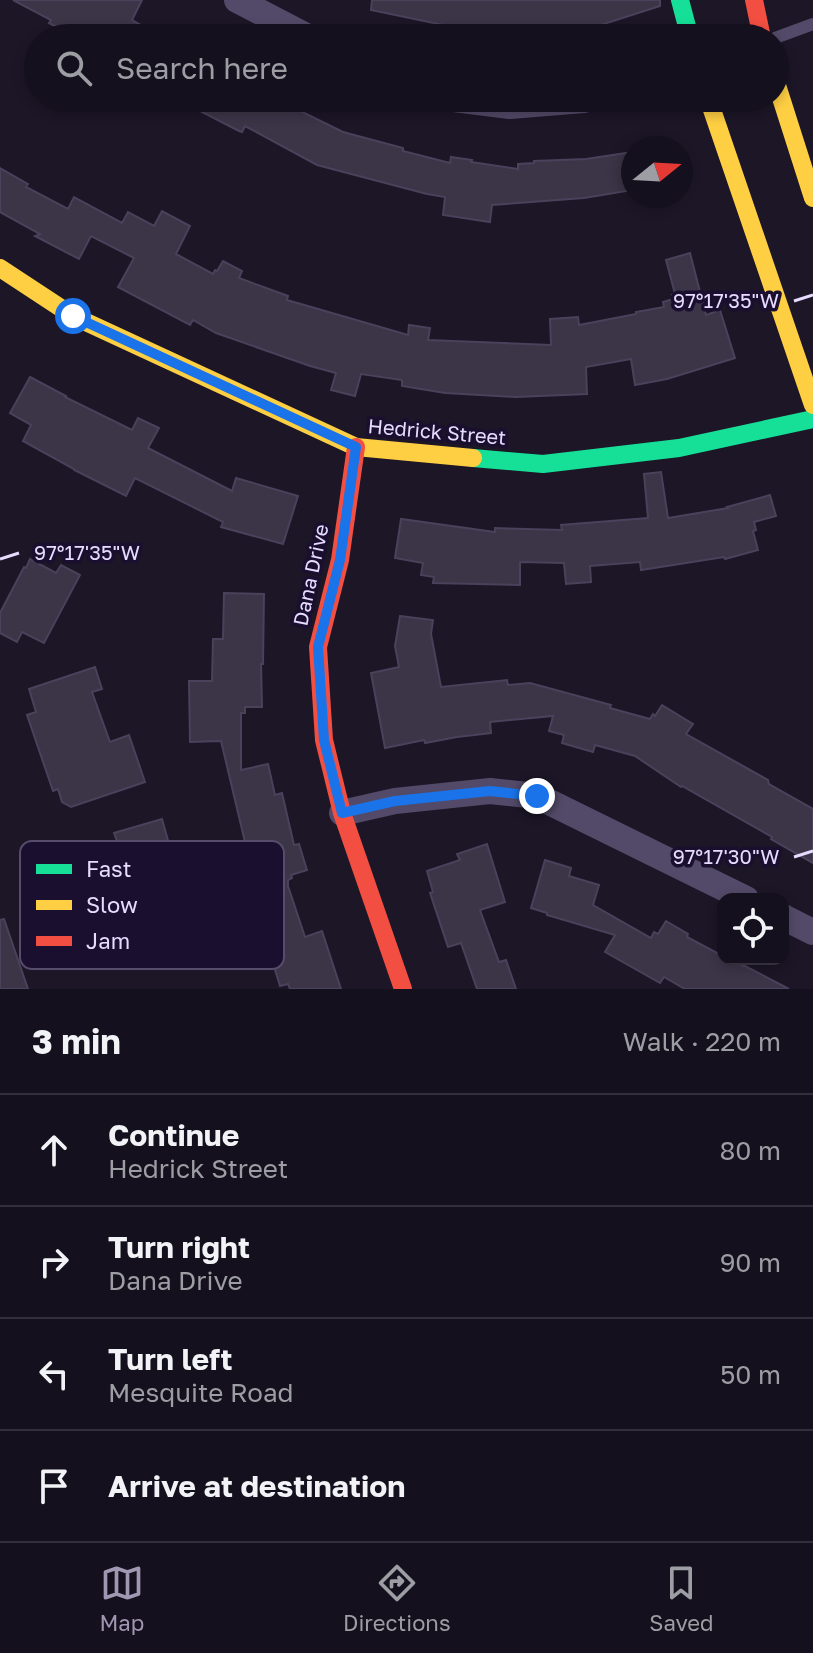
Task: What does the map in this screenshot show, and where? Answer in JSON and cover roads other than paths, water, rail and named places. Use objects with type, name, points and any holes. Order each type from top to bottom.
[{"type":"street","points":[[237,0],[283,24]]},
{"type":"street","points":[[680,0],[686,24]]},
{"type":"street","points":[[754,0],[759,24]]},
{"type":"street","points":[[713,112],[813,405]]},
{"type":"street","points":[[786,112],[813,198]]},
{"type":"street","name":"Hedrick Street","points":[[0,268],[73,316],[356,447],[543,464],[679,448],[813,419]]},
{"type":"street","name":"Dana Drive","points":[[356,447],[340,560],[318,647],[324,740],[342,813],[403,989]]},
{"type":"street","points":[[342,813],[395,801],[490,791],[537,796],[734,893]]},
{"type":"street","points":[[789,920],[813,932]]},
{"type":"lane","points":[[789,33],[813,24]]}]
